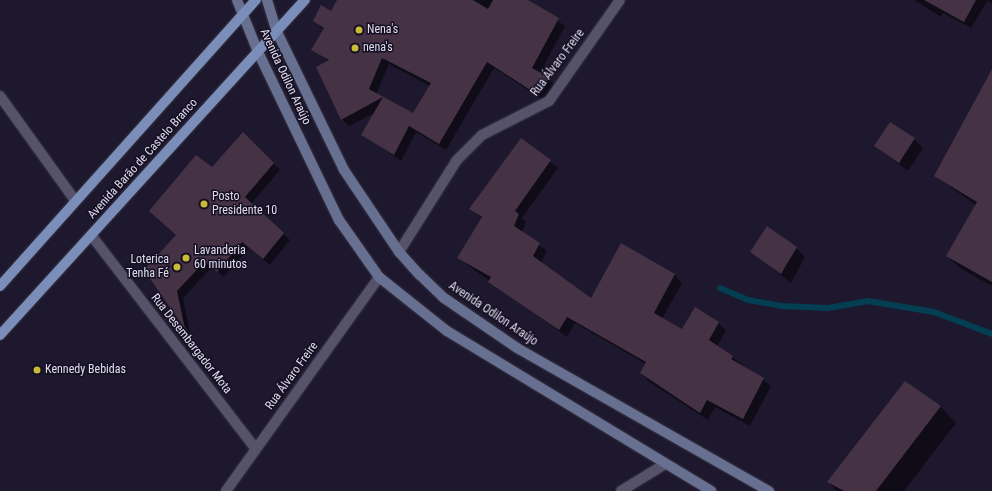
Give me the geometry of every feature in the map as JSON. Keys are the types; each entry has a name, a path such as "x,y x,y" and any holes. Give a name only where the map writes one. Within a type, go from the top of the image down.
{"main road":[{"name":"Avenida Odilon Araújo","path":"237,0 258,52 339,220 379,277 447,331 711,491"},
{"name":"Avenida Barão de Castelo Branco","path":"0,286 74,199 256,0"},
{"name":"Avenida Odilon Araújo","path":"267,0 277,32 344,170 399,252 444,298 517,348 769,491"},
{"name":"Avenida Barão de Castelo Branco","path":"0,335 305,0"}],"street":[{"name":"Rua Álvaro Freire","path":"399,252 458,160 482,135 549,101 620,0"},
{"path":"0,96 74,199"},
{"name":"Rua Desembargador Mota","path":"91,235 256,449"},
{"name":"Rua Álvaro Freire","path":"226,491 379,277"},
{"path":"621,491 665,464"}],"building":[{"path":"337,0 473,0 488,9 493,0 528,0 559,18 532,68 549,77 538,95 487,62 439,144 409,126 394,155 361,135 383,97 341,120 316,67 329,60 311,50 324,28 313,21 321,5 331,11","holes":["382,58 431,83 413,113 369,89"]},
{"path":"924,0 976,0 964,22"},
{"path":"992,69 992,282 946,256 977,202 934,176"},
{"path":"890,122 915,138 899,163 874,146"},
{"name":"Posto Presidente 10","path":"243,132 274,163 245,197 284,233 263,259 242,242 217,272 205,261 177,291 185,329 144,270 176,235 149,211 196,155 212,167"},
{"path":"521,138 551,160 515,211 519,214 514,226 540,243 533,256 591,298 621,243 675,274 654,313 682,329 695,307 719,322 709,340 733,356 731,359 764,378 743,419 707,400 700,413 640,373 646,362 567,317 559,330 488,282 491,277 457,258 482,217 469,209"},
{"path":"767,226 797,247 781,274 750,252"},
{"path":"905,381 941,406 876,491 844,491 827,482"}],"waterway":[{"path":"720,288 748,300 781,306 828,308 868,301 934,312 992,334"}],"place":[{"name":"Nena's","path":"359,30"},
{"name":"nena's","path":"355,48"},
{"name":"Posto Presidente 10","path":"204,204"},
{"name":"Lavanderia 60 minutos","path":"186,258"},
{"name":"Loterica Tenha Fé","path":"177,267"},
{"name":"Kennedy Bebidas","path":"37,370"}]}
